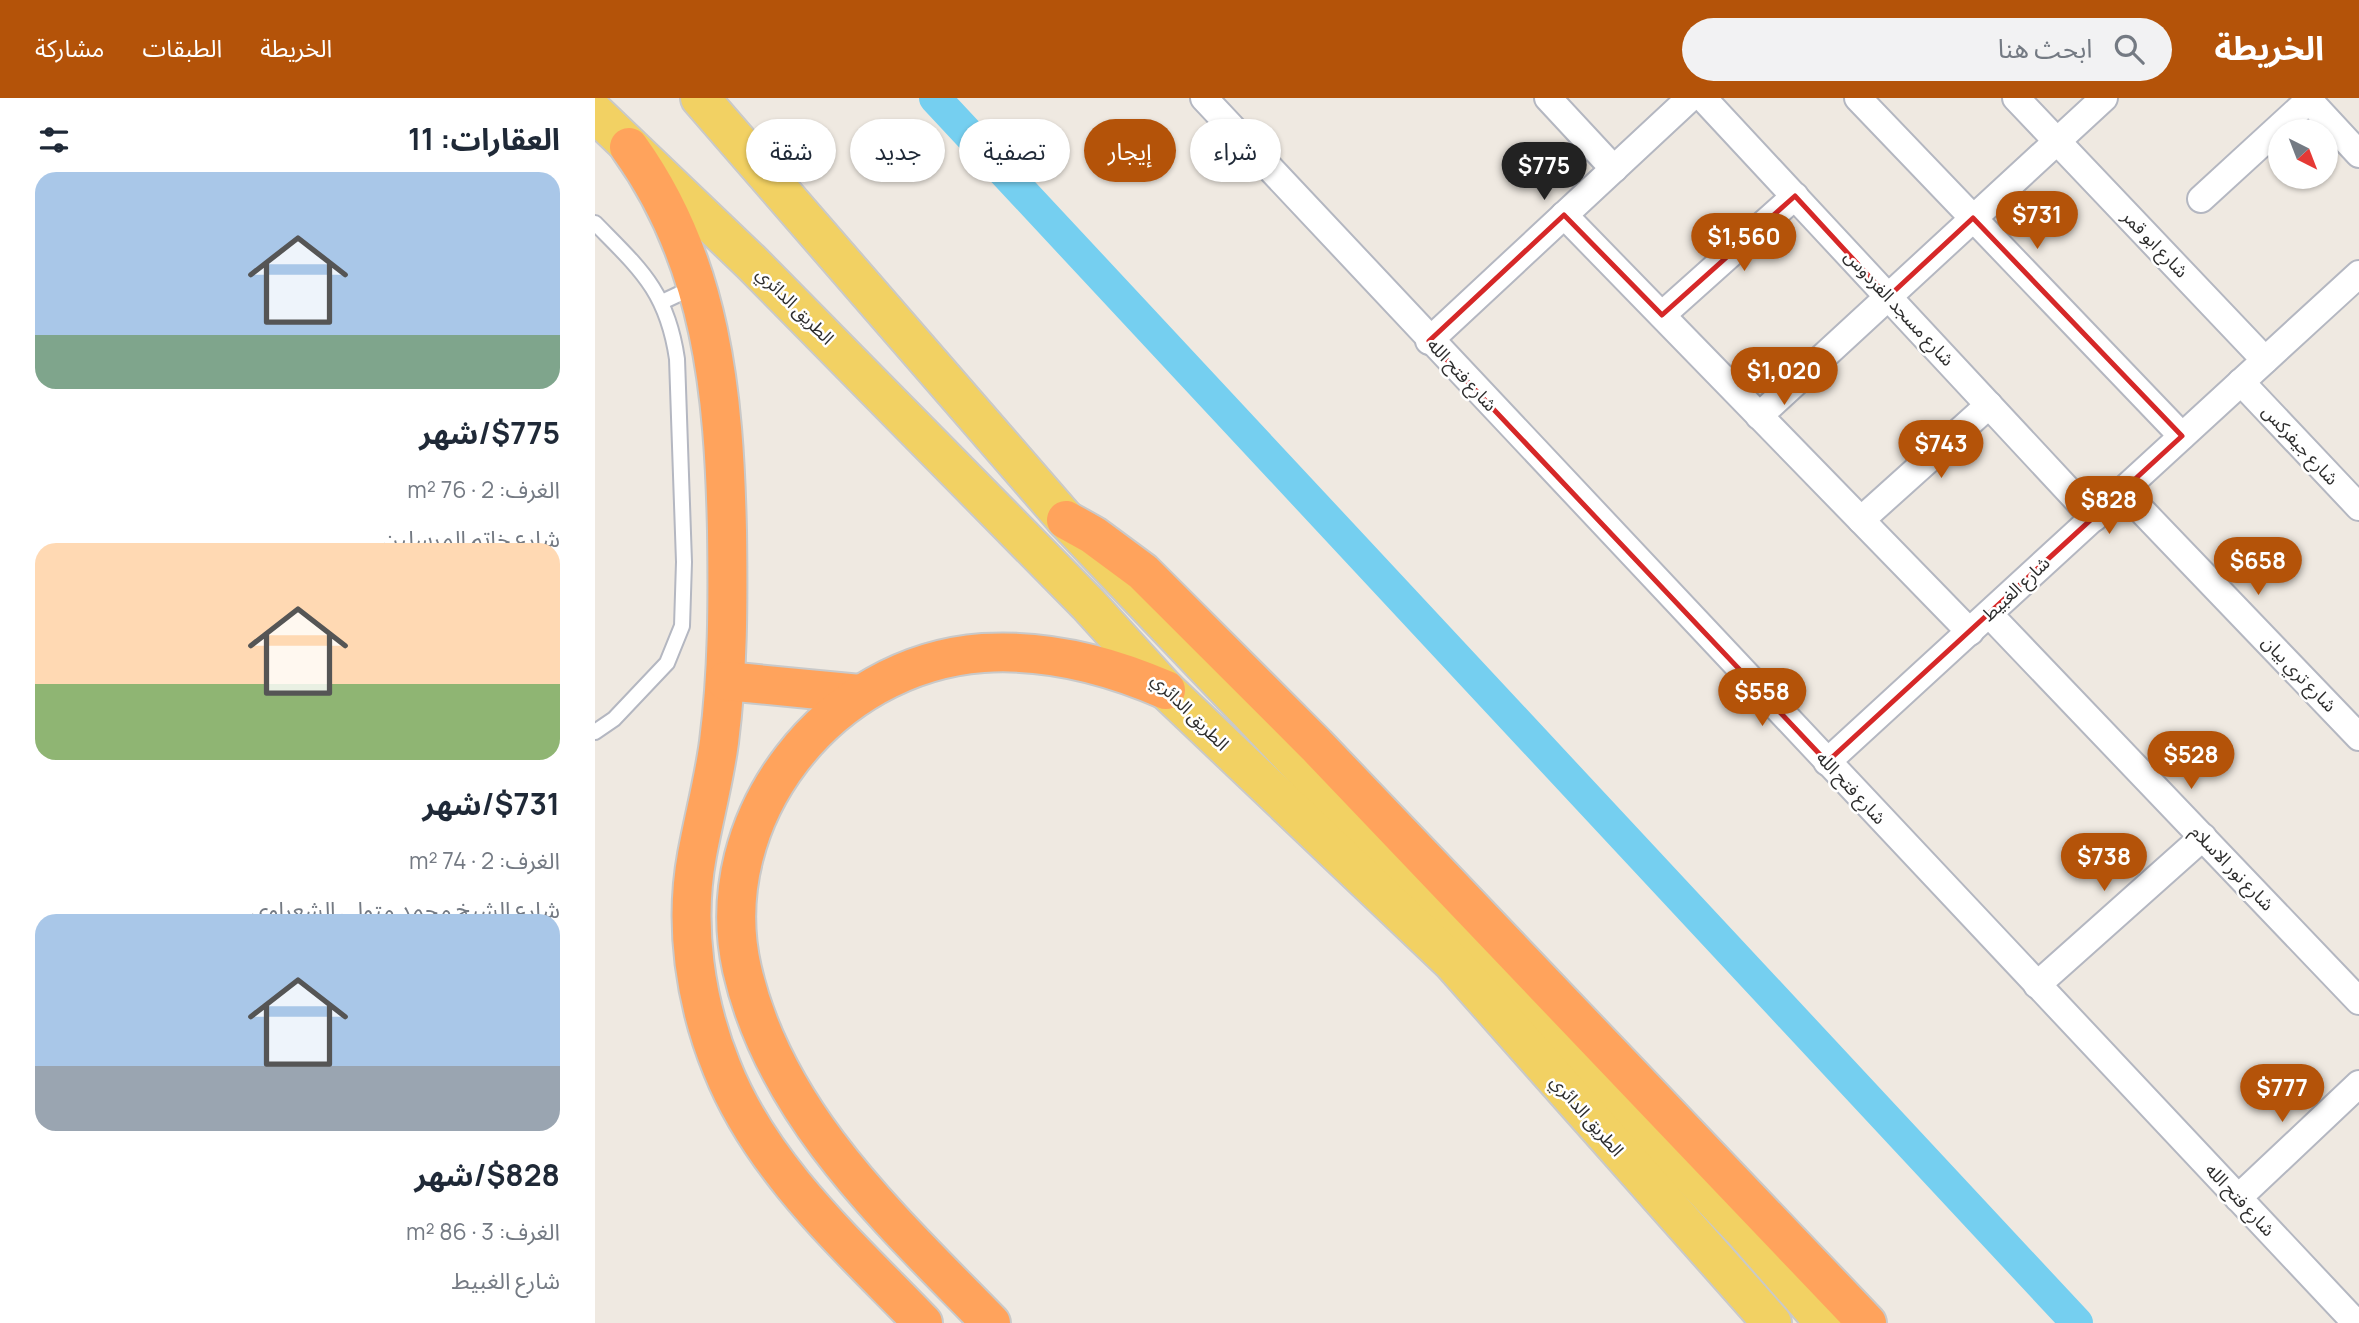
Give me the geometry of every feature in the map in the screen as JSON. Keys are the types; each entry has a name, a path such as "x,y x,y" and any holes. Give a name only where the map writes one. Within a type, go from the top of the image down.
{"highway":[{"path":"629,147 651,176 676,230 697,286 713,347 723,410 729,587 726,681 719,744 696,858 691,908 694,963 705,1017 722,1069 746,1118 777,1164 923,1323"},
{"path":"1066,520 1093,535 1143,572 1316,745 1867,1323"},
{"path":"991,1323 888,1216 810,1122 782,1073 758,1022 742,969 735,916 741,864 758,813 783,767 818,726 860,694 919,666 950,658 1014,653 1105,666 1166,690"},
{"path":"726,681 860,694"}],"main road":[{"name":"الطريق الدائري","path":"700,98 1066,520 1744,1231 1825,1323"},
{"name":"الطريق الدائري","path":"595,113 751,261 1088,604 1166,690 1452,962 1772,1323"}],"street":[{"name":"شارع فتح الله","path":"1204,98 1429,341 2355,1323"},
{"path":"1548,98 1614,169"},
{"path":"1429,341 1690,98"},
{"name":"شارع مسجد الفردوس","path":"1703,98 2094,518"},
{"path":"1858,98 2182,436"},
{"name":"شارع ابو قمر","path":"2016,98 2265,360"},
{"path":"1759,416 2104,98"},
{"path":"2201,199 2308,99 2359,154"},
{"path":"1662,315 1795,196"},
{"path":"1564,215 1970,632"},
{"name":"شارع الغبيط","path":"1827,762 2265,360 2356,283"},
{"name":"شارع جيفركس","path":"2241,382 2359,507"},
{"path":"1861,520 1989,405"},
{"name":"شارع تري بيان","path":"2123,491 2359,737"},
{"name":"شارع نور الاسلام","path":"1989,614 2359,1001"},
{"path":"2037,985 2203,837"},
{"path":"2238,1198 2359,1084"}],"lane":[{"path":"595,223 646,276 663,302 673,333 677,359 684,562 682,626 667,663 614,719 595,732"},
{"path":"663,302 697,286"}],"highlighted area":[{"path":"1795,196 1888,297 1973,218 2182,436 1827,762 1429,341 1564,215 1662,315"}],"waterway":[{"path":"935,98 2077,1323"}]}
